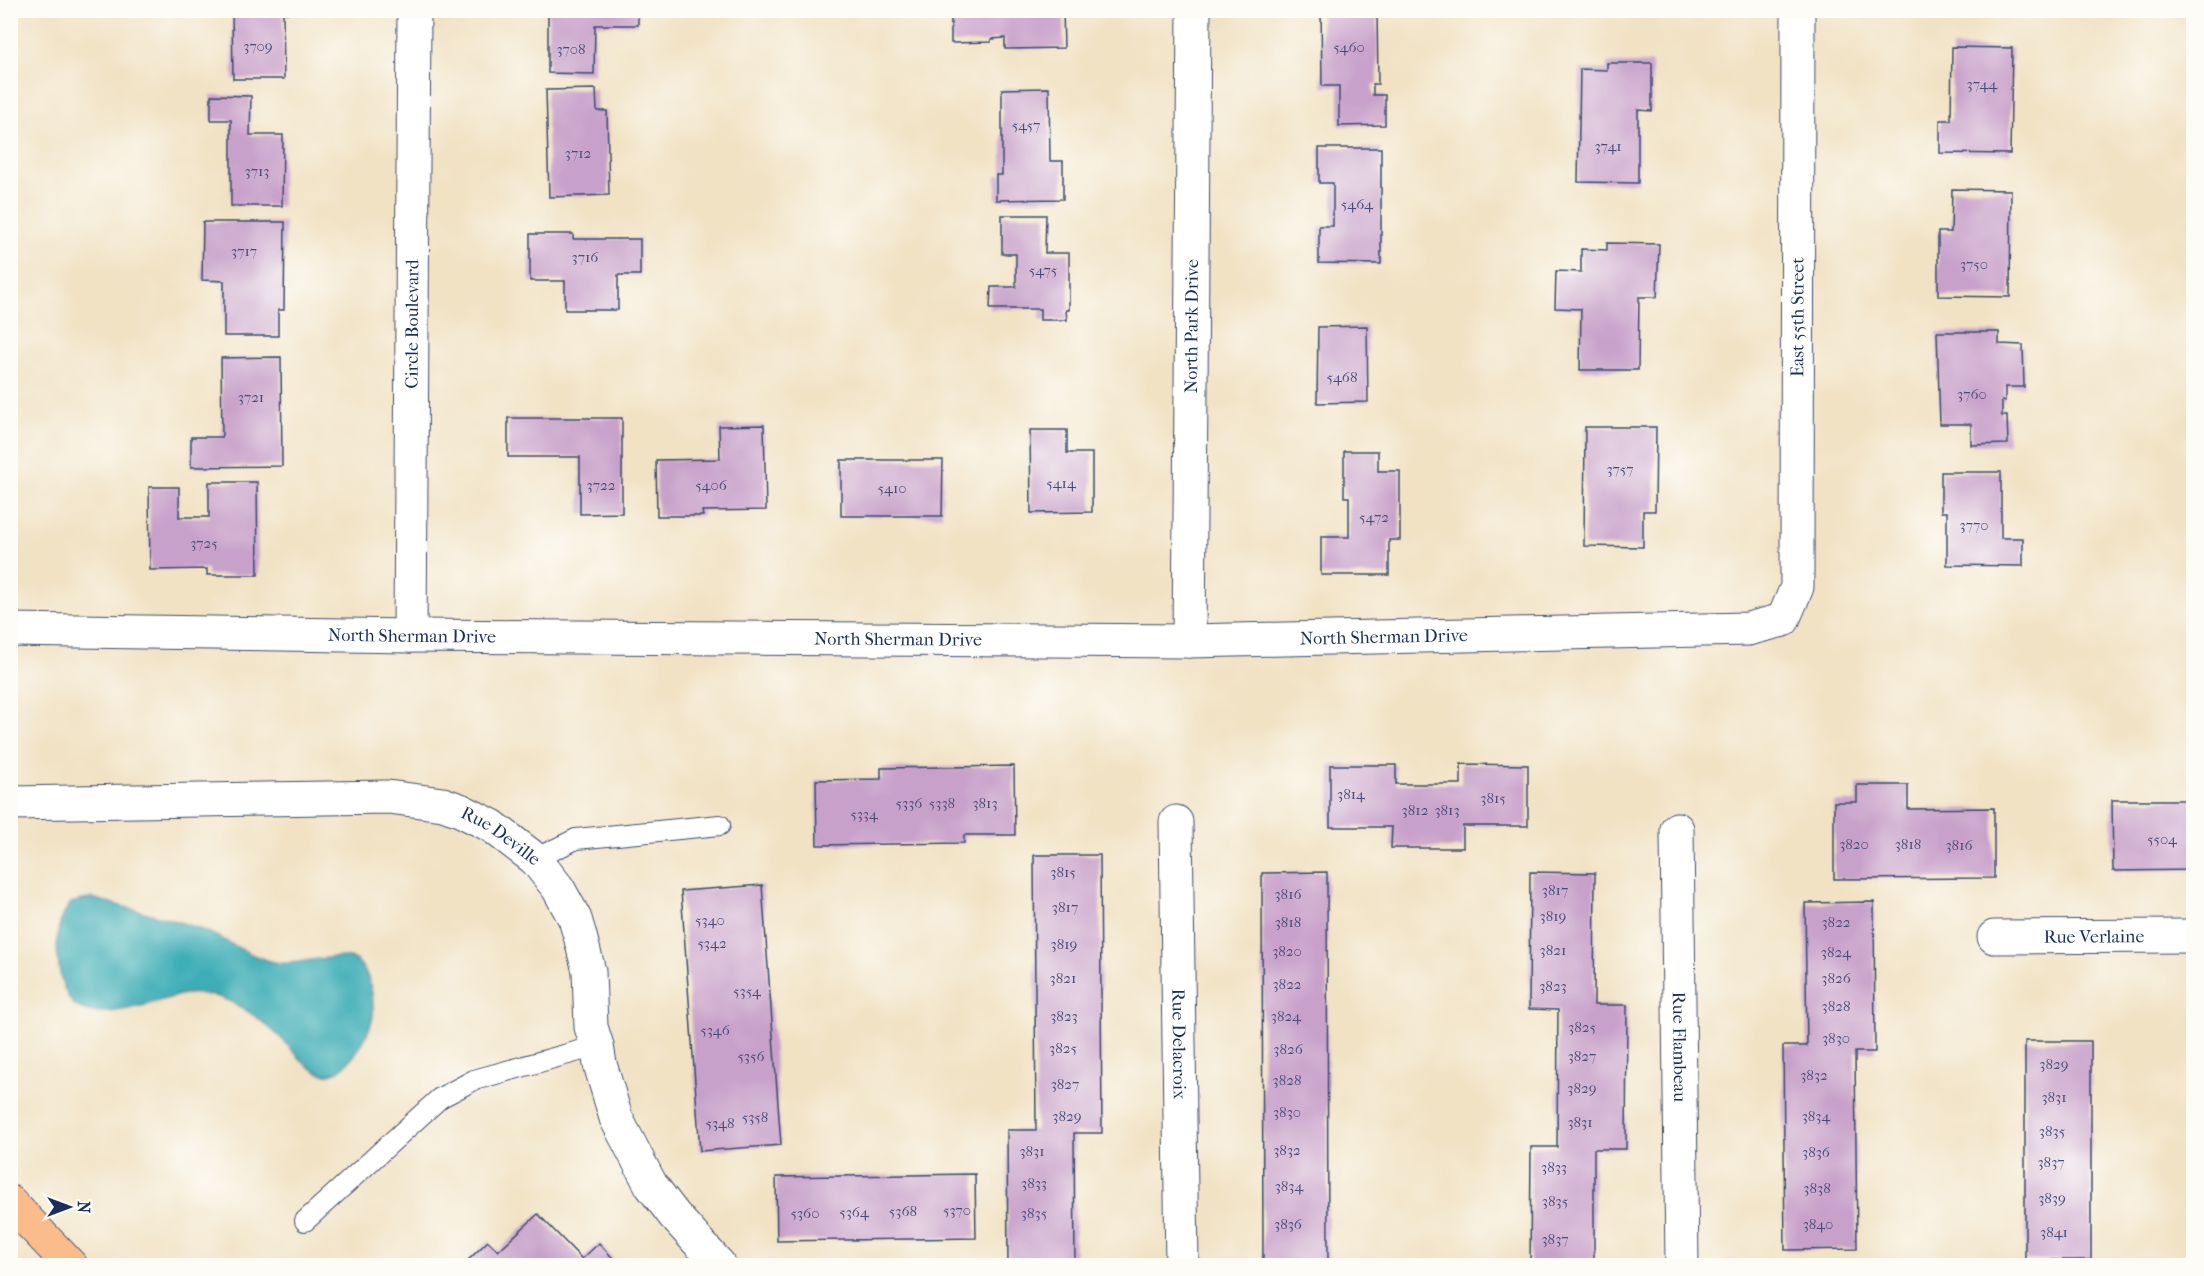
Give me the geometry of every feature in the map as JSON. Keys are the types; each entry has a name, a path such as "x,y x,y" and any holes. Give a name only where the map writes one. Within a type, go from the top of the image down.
{"main road":[{"path":"10,1202 71,1266"}],"street":[{"name":"Circle Boulevard","path":"410,636 414,10"},
{"name":"North Park Drive","path":"1189,641 1194,10"},
{"name":"East 55th Street","path":"1784,620 1797,587 1798,10"},
{"name":"North Sherman Drive","path":"10,630 410,636 1189,641 1748,629 1784,620"},
{"name":"Rue Deville","path":"10,803 405,798 443,804 475,817 506,836 535,859 558,888 575,919 589,971 591,1027 616,1118 651,1185 674,1215 720,1266"},
{"name":"Rue Delacroix","path":"1176,822 1182,1266"},
{"name":"Rue Flambeau","path":"1677,829 1682,1266"},
{"name":"Rue Verlaine","path":"1994,937 2193,936"}],"lane":[{"path":"535,859 576,839 720,825"},
{"path":"305,1221 440,1098 474,1080 597,1046"}],"water":[{"path":"92,898 191,926 271,961 289,963 333,957 352,959 359,963 366,974 373,1002 371,1023 362,1044 347,1064 329,1074 320,1073 310,1067 279,1036 253,1015 234,1003 215,996 184,994 142,1006 109,1012 94,1012 81,1008 71,1001 63,985 57,941 62,918 71,903"}],"building":[{"path":"232,10 288,10 288,13 283,13 284,79 233,79"},
{"path":"548,10 638,10 638,25 595,25 594,74 548,73"},
{"path":"951,10 1063,10 1064,48 1005,49 1005,38 991,39 991,42 951,43"},
{"path":"1321,10 1377,10 1378,84 1373,84 1373,95 1385,95 1385,125 1339,126 1339,86 1322,86"},
{"path":"1952,47 2012,48 2010,154 1940,153 1940,120 1951,120"},
{"path":"1607,63 1652,63 1652,111 1638,110 1638,183 1578,182 1580,69 1607,70"},
{"path":"1049,88 1050,161 1063,161 1063,199 996,200 996,175 1002,175 1002,89"},
{"path":"596,89 597,111 607,111 609,195 549,197 546,90"},
{"path":"211,95 251,96 250,135 283,135 282,206 231,206 231,120 211,120"},
{"path":"1319,148 1381,148 1381,264 1319,263 1319,226 1333,226 1333,183 1319,183"},
{"path":"1952,189 2011,190 2010,297 1938,296 1938,232 1951,232"},
{"path":"1002,215 1046,215 1045,253 1069,253 1067,320 1040,320 1040,309 990,309 991,287 1016,287 1016,254 1002,254"},
{"path":"203,222 285,222 284,310 278,310 278,336 224,336 224,281 202,280"},
{"path":"530,234 573,234 573,239 640,239 640,275 618,275 618,310 565,310 565,281 530,281"},
{"path":"1607,243 1659,244 1657,297 1639,297 1638,370 1580,370 1581,309 1555,308 1556,271 1581,272 1581,249 1607,250"},
{"path":"1367,326 1368,402 1317,403 1318,327"},
{"path":"1937,332 1999,332 1999,344 2023,345 2024,387 2005,387 2005,401 2002,401 2002,416 2007,416 2008,444 1971,445 1971,424 1940,424"},
{"path":"281,357 282,466 191,467 191,437 222,437 221,358"},
{"path":"508,418 622,418 622,513 580,514 580,457 508,457"},
{"path":"764,425 766,510 702,511 703,516 657,516 656,460 720,459 719,426"},
{"path":"1585,427 1656,427 1655,511 1643,511 1643,547 1584,546"},
{"path":"1030,430 1067,430 1067,453 1092,453 1092,512 1031,513"},
{"path":"1344,451 1378,451 1378,471 1400,471 1400,540 1389,540 1389,575 1321,575 1321,537 1349,537 1349,497 1344,497"},
{"path":"841,460 943,460 942,516 841,516"},
{"path":"1941,472 2001,472 2001,538 2023,538 2023,566 1947,565 1947,512 1941,512"},
{"path":"209,482 257,482 258,575 207,575 207,569 150,570 149,487 179,487 179,517 209,517"},
{"path":"1461,764 1528,765 1528,826 1463,826 1463,848 1391,848 1392,827 1330,827 1330,765 1396,765 1396,784 1461,784"},
{"path":"1014,766 1015,835 964,835 964,843 817,845 816,780 881,779 881,768"},
{"path":"1857,785 1908,785 1908,809 1994,808 1994,878 1834,879 1834,802 1857,802"},
{"path":"2112,800 2194,800 2194,870 2113,871"},
{"path":"1034,855 1100,855 1102,1133 1074,1133 1075,1265 1008,1266 1007,1130 1036,1130"},
{"path":"1327,872 1328,1266 1263,1266 1262,873"},
{"path":"1530,872 1595,873 1594,1005 1627,1005 1626,1149 1594,1149 1594,1266 1530,1266 1531,1147 1557,1147 1558,1010 1529,1009"},
{"path":"762,885 781,1145 700,1151 681,891"},
{"path":"1874,902 1875,1052 1855,1052 1857,1249 1785,1250 1783,1046 1807,1046 1805,903"},
{"path":"2025,1041 2091,1041 2091,1260 2025,1260"},
{"path":"975,1174 976,1238 777,1241 776,1177"},
{"path":"538,1214 582,1259 599,1243 620,1266 462,1266 488,1241 498,1251"}]}
